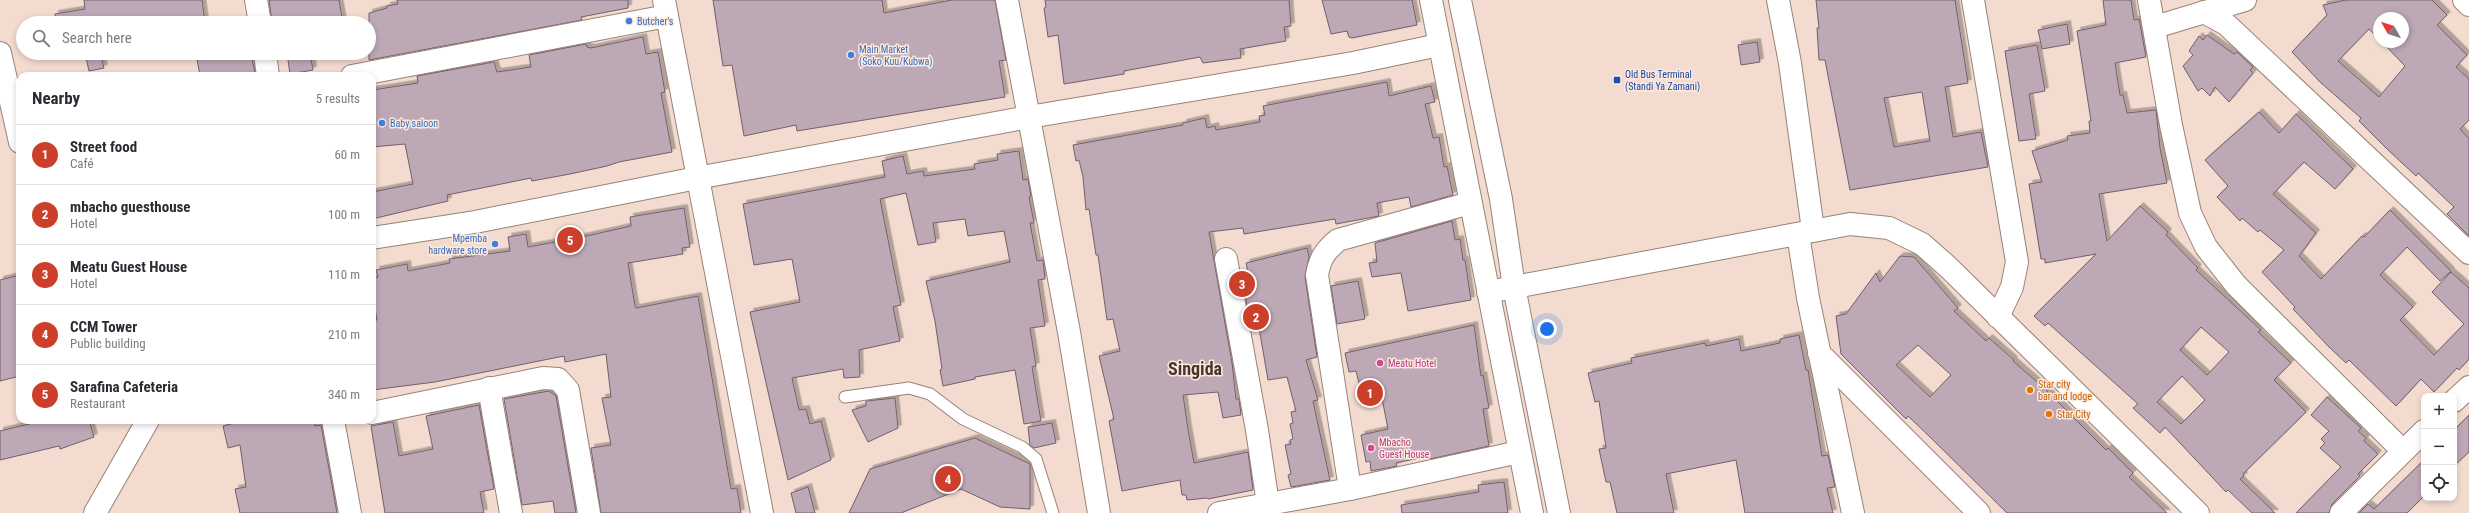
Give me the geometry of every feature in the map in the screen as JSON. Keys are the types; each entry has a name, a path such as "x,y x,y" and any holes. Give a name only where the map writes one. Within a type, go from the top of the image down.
{"street":[{"path":"256,0 259,16"},
{"path":"1007,0 1069,332 1099,513"},
{"path":"1432,0 1439,45 1532,513"},
{"path":"1460,0 1501,199 1514,287 1559,513"},
{"path":"1778,0 1790,63 1805,232 1819,352 1853,513"},
{"path":"1973,0 2017,262 2012,287 1998,317"},
{"path":"2150,0 2170,125 2190,213 2206,247 2236,285 2404,451"},
{"path":"2155,27 2244,0"},
{"path":"2464,0 2469,5"},
{"path":"370,72 666,8 697,178 762,513"},
{"path":"2204,12 2226,24 2469,253"},
{"path":"376,237 475,222 697,178 1029,117 1353,63 1439,45"},
{"path":"0,53 16,124"},
{"path":"266,60 267,72"},
{"path":"1350,490 1317,275 1323,252 1338,240 1470,203"},
{"path":"1488,292 1850,224 1889,228 1922,244 2198,513"},
{"path":"1226,259 1257,430 1268,504"},
{"path":"1819,352 1979,513"},
{"path":"376,412 543,378 558,380 568,390 589,513"},
{"path":"2457,398 2469,387"},
{"path":"490,388 511,513"},
{"path":"95,513 146,424"},
{"path":"336,424 350,513"},
{"path":"2342,513 2421,434"},
{"path":"1220,513 1350,490 1519,452"}],"lane":[{"path":"845,397 909,388 930,394 963,418 1022,447 1036,459 1053,513"}],"building":[{"path":"84,0 202,0 204,16 55,16 55,14 85,9"},
{"path":"269,0 339,0 342,16 271,16"},
{"path":"397,0 628,0 628,8 581,17 582,20 376,59 376,16 369,16 369,13 387,8 387,6 398,4"},
{"name":"Main Market (Soko Kuu/Kubwa)","path":"713,0 882,0 884,13 952,0 995,0 1006,60 999,61 1005,97 797,131 796,125 744,136 732,65 723,66"},
{"path":"1045,0 1289,0 1291,26 1284,27 1286,41 1240,49 1241,58 1203,63 1200,57 1124,71 1124,74 1064,84 1058,35 1048,37 1044,8 1046,7"},
{"path":"1322,0 1412,0 1417,25 1352,38 1349,37 1347,31 1331,34"},
{"path":"1816,0 1955,0 1968,83 1945,87 1953,137 1981,132 1988,167 1850,190 1825,60 1819,60 1817,28 1819,28","holes":["1922,92 1930,141 1894,147 1884,98"]},
{"path":"2103,0 2131,0 2134,20 2139,19 2146,57 2115,63 2120,95 2123,95 2127,113 2156,110 2160,148 2167,183 2099,194 2107,241 2140,206 2168,232 2166,235 2198,268 2196,270 2261,330 2258,332 2291,363 2274,380 2306,412 2243,474 2244,476 2240,479 2275,513 2252,513 2228,490 2226,492 2165,427 2160,433 2133,408 2138,404 2048,323 2045,326 2034,316 2096,254 2045,263 2045,259 2041,259 2029,184 2042,182 2032,151 2068,140 2067,136 2090,133 2089,121 2091,121 2077,31 2106,25","holes":["2201,327 2229,352 2207,375 2180,350","2182,376 2205,400 2181,424 2157,402"]},
{"path":"2346,0 2432,0 2447,15 2437,25 2467,55 2456,67 2469,79 2469,120 2460,129 2469,139 2469,236 2447,214 2454,207 2418,173 2416,176 2386,148 2359,121 2361,118 2320,82 2292,52 2327,15 2323,5","holes":["2373,12 2409,12 2409,48 2388,48 2405,66 2379,97 2338,61 2369,29 2373,33"]},
{"path":"2067,24 2070,44 2042,49 2038,30"},
{"path":"2207,35 2234,54 2237,52 2253,67 2250,70 2253,73 2229,102 2215,87 2210,96 2202,88 2198,91 2183,66 2193,55 2189,51 2199,36 2203,40"},
{"path":"643,37 646,54 658,52 665,92 661,93 672,152 619,162 570,174 532,181 531,178 447,195 448,201 376,218 376,191 413,184 405,144 376,147 376,89 418,83 417,76 494,62 497,72 531,67 529,55 586,44 587,47 591,48"},
{"path":"1757,42 1760,62 1741,65 1738,45"},
{"path":"2037,45 2045,91 2029,94 2036,139 2019,141 2005,51"},
{"path":"87,60 102,60 104,68 89,71"},
{"path":"197,60 252,60 255,72 199,72"},
{"path":"288,60 311,60 313,70 290,72"},
{"path":"1387,82 1389,96 1431,86 1435,102 1425,104 1433,138 1439,137 1444,167 1447,166 1453,195 1411,207 1409,197 1377,203 1379,216 1336,224 1335,219 1244,234 1243,228 1209,232 1232,363 1236,399 1239,399 1241,415 1223,418 1218,392 1183,395 1188,429 1194,463 1248,452 1253,490 1208,499 1187,500 1186,495 1182,495 1180,480 1122,491 1109,421 1114,419 1099,356 1120,351 1113,319 1107,320 1098,255 1096,255 1089,209 1086,210 1083,177 1079,160 1076,161 1073,145 1183,125 1183,123 1205,118 1207,128 1215,126 1216,130 1260,122 1259,116 1265,115 1263,106"},
{"path":"2259,112 2279,133 2296,114 2353,169 2335,189 2304,162 2273,194 2316,233 2299,256 2321,279 2362,236 2364,237 2390,210 2451,271 2440,281 2407,247 2380,275 2413,307 2400,320 2434,355 2464,324 2432,292 2451,272 2469,288 2469,359 2459,370 2457,368 2434,392 2421,379 2396,406 2349,360 2346,363 2329,347 2293,309 2295,307 2262,272 2284,250 2260,230 2258,232 2242,218 2240,221 2217,197 2228,186 2205,160"},
{"path":"1019,151 1023,180 1028,179 1031,196 1029,197 1034,223 1030,223 1037,261 1043,260 1045,279 1038,280 1045,326 1030,328 1036,366 1032,367 1041,421 1024,424 1015,370 975,377 975,379 943,386 935,321 926,281 1010,262 1004,231 968,236 965,219 933,223 936,242 918,245 906,193 880,199 901,305 893,307 900,341 859,350 860,377 844,378 843,369 792,378 799,410 806,409 810,424 821,421 831,460 788,480 750,312 800,302 792,259 754,265 743,204 885,177 882,161 903,156 907,174 923,171 924,176 975,169 974,164 998,160 997,154"},
{"path":"684,208 690,247 682,248 683,254 628,263 635,306 636,308 698,296 731,489 737,488 741,513 601,513 591,448 611,445 602,398 611,397 606,354 565,362 564,356 435,382 376,389 376,278 378,277 376,270 407,264 408,271 450,263 449,259 510,251 508,237 526,234 528,247 582,237 631,226 630,217"},
{"path":"1452,221 1455,240 1460,239 1471,300 1408,311 1401,273 1372,277 1369,263 1377,262 1375,243"},
{"path":"1307,248 1309,257 1305,277 1317,357 1306,360 1318,400 1313,401 1330,480 1291,487 1288,475 1291,474 1285,445 1291,444 1290,440 1293,439 1290,424 1293,423 1291,412 1296,411 1287,377 1268,380 1257,316 1249,317 1243,283 1250,281 1246,263"},
{"path":"1900,256 1914,257 1958,308 1954,311 1986,341 1989,338 2014,360 2013,361 2045,389 2106,450 2108,448 2133,473 2129,477 2167,513 2007,513 1908,416 1906,419 1841,354 1836,316 1846,314 1876,273 1880,282","holes":["1918,345 1951,375 1930,397 1896,365"]},
{"path":"16,276 16,377 0,381 0,280"},
{"path":"1358,281 1365,319 1337,324 1331,286"},
{"path":"1474,325 1481,376 1483,375 1489,408 1483,409 1489,446 1430,459 1429,456 1396,463 1397,466 1371,471 1370,461 1366,462 1361,435 1388,429 1379,383 1360,387 1356,371 1349,372 1345,353"},
{"path":"1799,335 1806,370 1808,370 1822,456 1828,455 1835,487 1827,488 1833,513 1745,513 1736,460 1666,474 1674,513 1617,513 1610,482 1606,482 1599,449 1606,448 1599,401 1595,402 1588,373 1632,363 1631,358 1705,343 1706,346 1739,339 1741,351 1780,343 1780,339"},
{"path":"549,391 556,396 576,513 555,513 553,501 522,505 504,399"},
{"path":"2327,397 2361,428 2358,431 2366,438 2364,441 2378,454 2358,474 2360,476 2332,504 2329,513 2296,513 2341,467 2320,448 2325,443 2321,439 2329,431 2311,415"},
{"path":"895,398 898,428 868,442 852,410 866,406 866,401"},
{"path":"479,405 494,489 480,492 484,513 385,513 371,426 393,422 399,456 433,449 426,416"},
{"path":"2469,415 2469,452 2457,463 2457,429 2457,427"},
{"path":"1052,423 1056,443 1034,448 1030,445 1028,427"},
{"path":"29,424 90,424 94,437 60,449 59,446 0,460 0,431"},
{"path":"231,424 321,425 337,513 240,513 235,489 246,487 240,445 228,448 223,426"},
{"path":"975,438 1030,464 1030,509 1000,507 961,489 901,513 849,513 870,469"},
{"path":"2421,463 2421,499 2407,513 2359,513 2368,504 2374,509"},
{"path":"1504,482 1508,513 1402,513 1401,505 1479,492 1478,485"},
{"path":"808,487 815,513 796,513 791,493"}],"place":[{"name":"Butcher's","path":"629,21"},
{"name":"Main Market (Soko Kuu/Kubwa)","path":"851,55"},
{"name":"Old Bus Terminal (Standi Ya Zamani)","path":"1617,80"},
{"name":"Baby saloon","path":"382,123"},
{"name":"Sarafina Cafeteria","path":"570,240"},
{"name":"Mpemba hardware store","path":"495,244"},
{"name":"Meatu Guest House","path":"1242,284"},
{"name":"mbacho guesthouse","path":"1256,317"},
{"name":"Meatu Hotel","path":"1380,363"},
{"name":"Star city bar and lodge","path":"2030,390"},
{"name":"Street food","path":"1370,393"},
{"name":"Star City","path":"2049,414"},
{"name":"Mbacho Guest House","path":"1371,448"},
{"name":"CCM Tower","path":"948,479"}],"district":[{"name":"Singida","path":"1195,368"}]}
